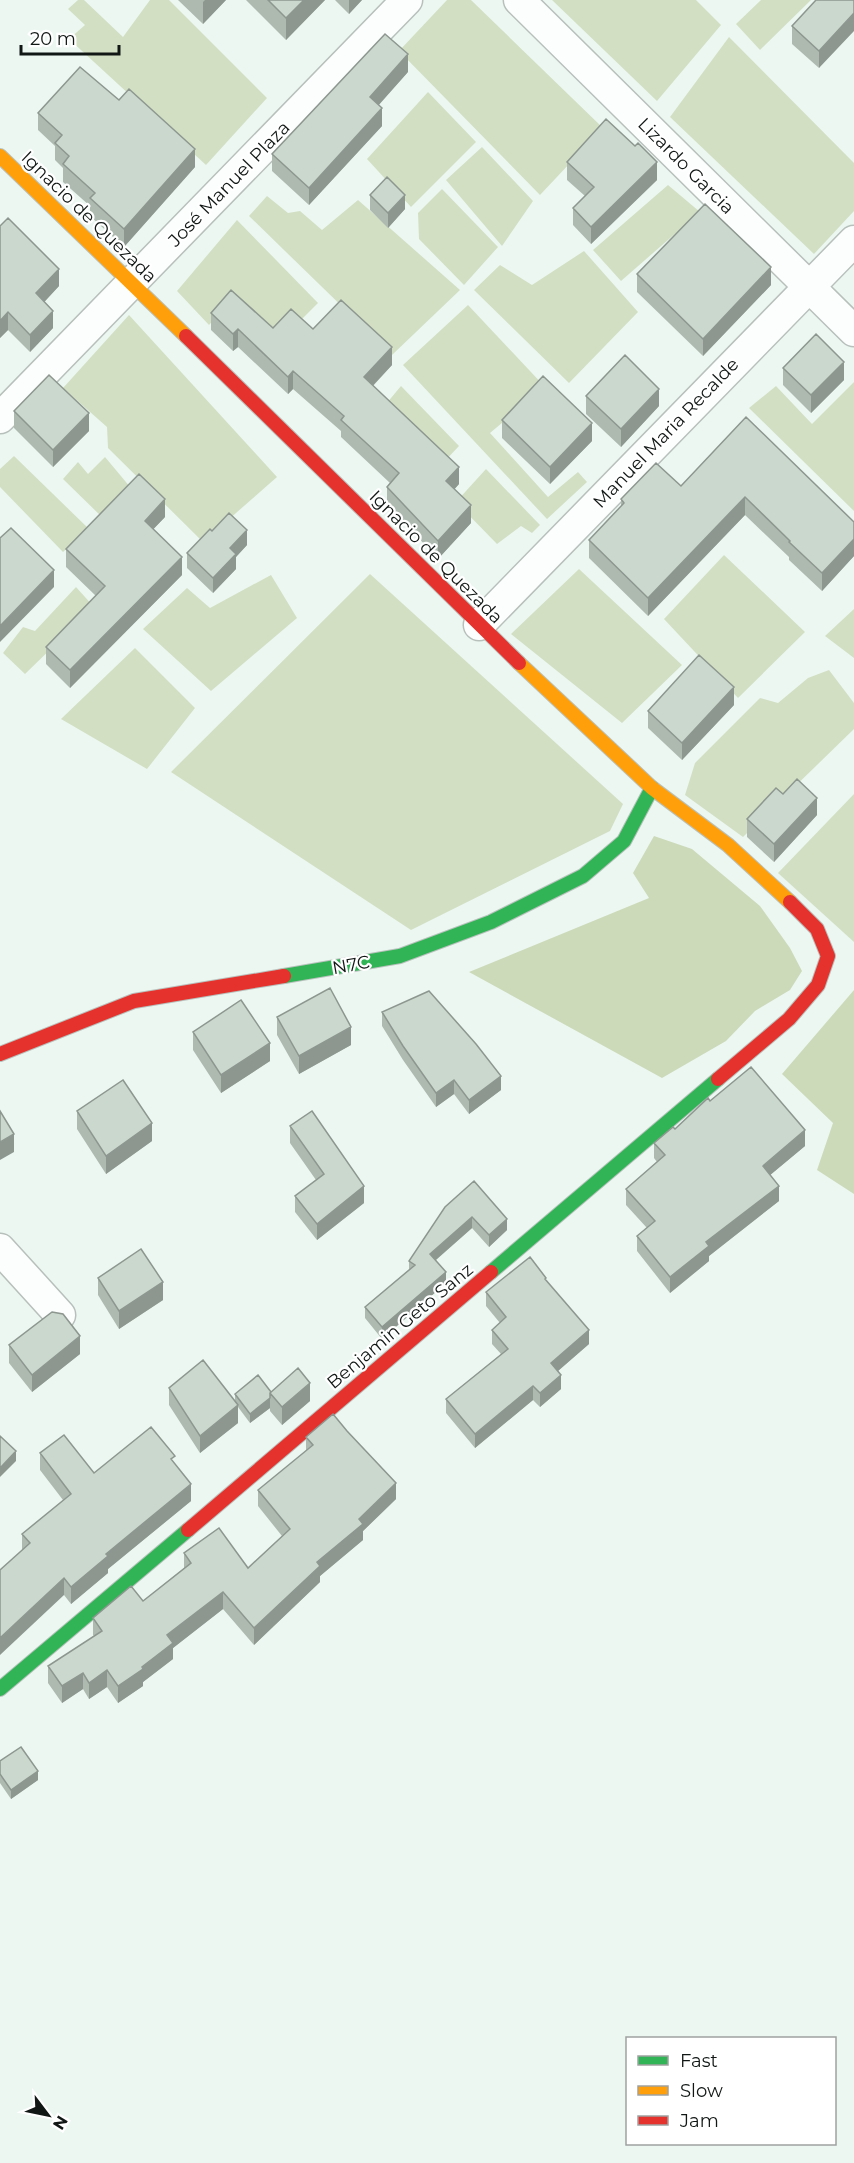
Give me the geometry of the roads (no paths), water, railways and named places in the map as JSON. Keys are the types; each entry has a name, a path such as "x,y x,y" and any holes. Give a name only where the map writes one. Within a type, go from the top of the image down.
{"street":[{"name":"José Manuel Plaza","path":"0,418 407,0"},
{"name":"Lizardo Garcia","path":"519,0 854,331"},
{"name":"Ignacio de Quezada","path":"0,156 133,283 479,625 652,788 728,845 818,929 828,956 818,985"},
{"name":"Manuel Maria Recalde","path":"479,625 854,241"},
{"name":"N7C","path":"0,1054 134,1001 400,956 491,922 583,876 624,841 652,788"},
{"name":"Benjamin Geto Sanz","path":"0,1689 789,1019 818,985"},
{"path":"0,1249 60,1315"}]}
